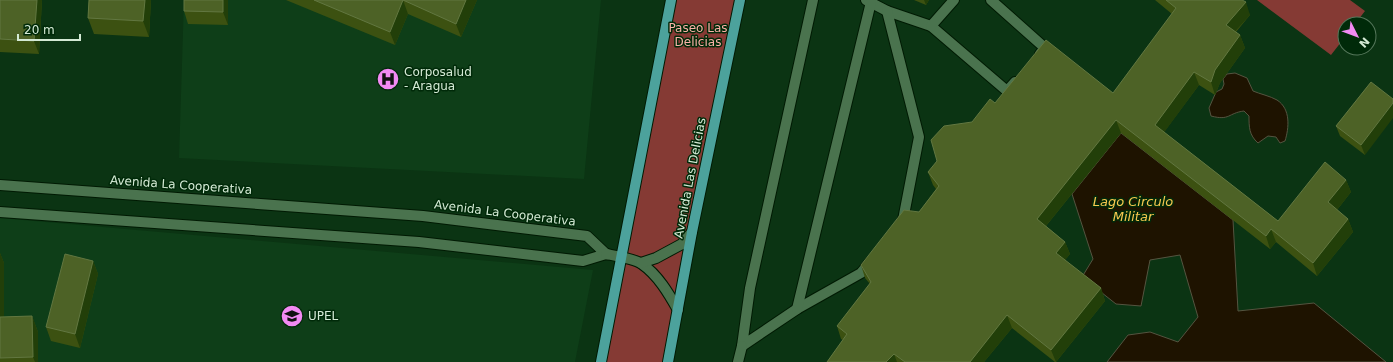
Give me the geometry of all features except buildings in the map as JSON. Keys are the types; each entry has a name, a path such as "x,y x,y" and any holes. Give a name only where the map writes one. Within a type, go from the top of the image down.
{"main road":[{"path":"601,362 671,0"},
{"name":"Avenida Las Delicias","path":"668,362 692,232 740,0"}],"street":[{"path":"738,362 742,346 750,288 813,0"},
{"path":"931,26 954,0"},
{"path":"991,0 1046,48 1031,64"},
{"path":"798,309 868,1 887,11 931,26 1007,91 1022,75"},
{"path":"887,11 919,137 903,220 893,232"},
{"name":"Avenida La Cooperativa","path":"0,185 423,216 587,236 606,254"},
{"path":"0,212 419,242 583,261 606,254 641,263 653,274 669,294 678,310"},
{"path":"641,263 656,258 682,244 692,232"},
{"path":"742,346 798,309 861,273 875,255"}],"shaded area":[{"name":"Corposalud - Aragua","path":"184,0 601,0 584,179 179,158"},
{"name":"UPEL","path":"0,218 593,270 575,362 0,362"}],"green space":[{"name":"Paseo Las Delicias","path":"671,0 740,0 668,362 601,362"},
{"path":"1257,0 1350,0 1365,11 1361,16 1337,16 1337,47 1331,55"}],"water":[{"path":"1235,73 1247,78 1253,91 1277,100 1285,108 1288,125 1285,141 1280,143 1276,137 1268,136 1258,143 1250,131 1249,116 1244,111 1222,118 1211,116 1209,108 1216,92 1222,89 1224,84 1223,79 1227,74"},
{"name":"Lago Circulo Militar","path":"1121,133 1233,220 1238,311 1314,303 1386,362 1107,362 1128,335 1150,332 1178,342 1198,317 1180,255 1150,260 1141,306 1116,304 1082,277 1093,259 1072,194"}],"place":[{"name":"Corposalud - Aragua","path":"388,79"},
{"name":"UPEL","path":"292,316"}]}
